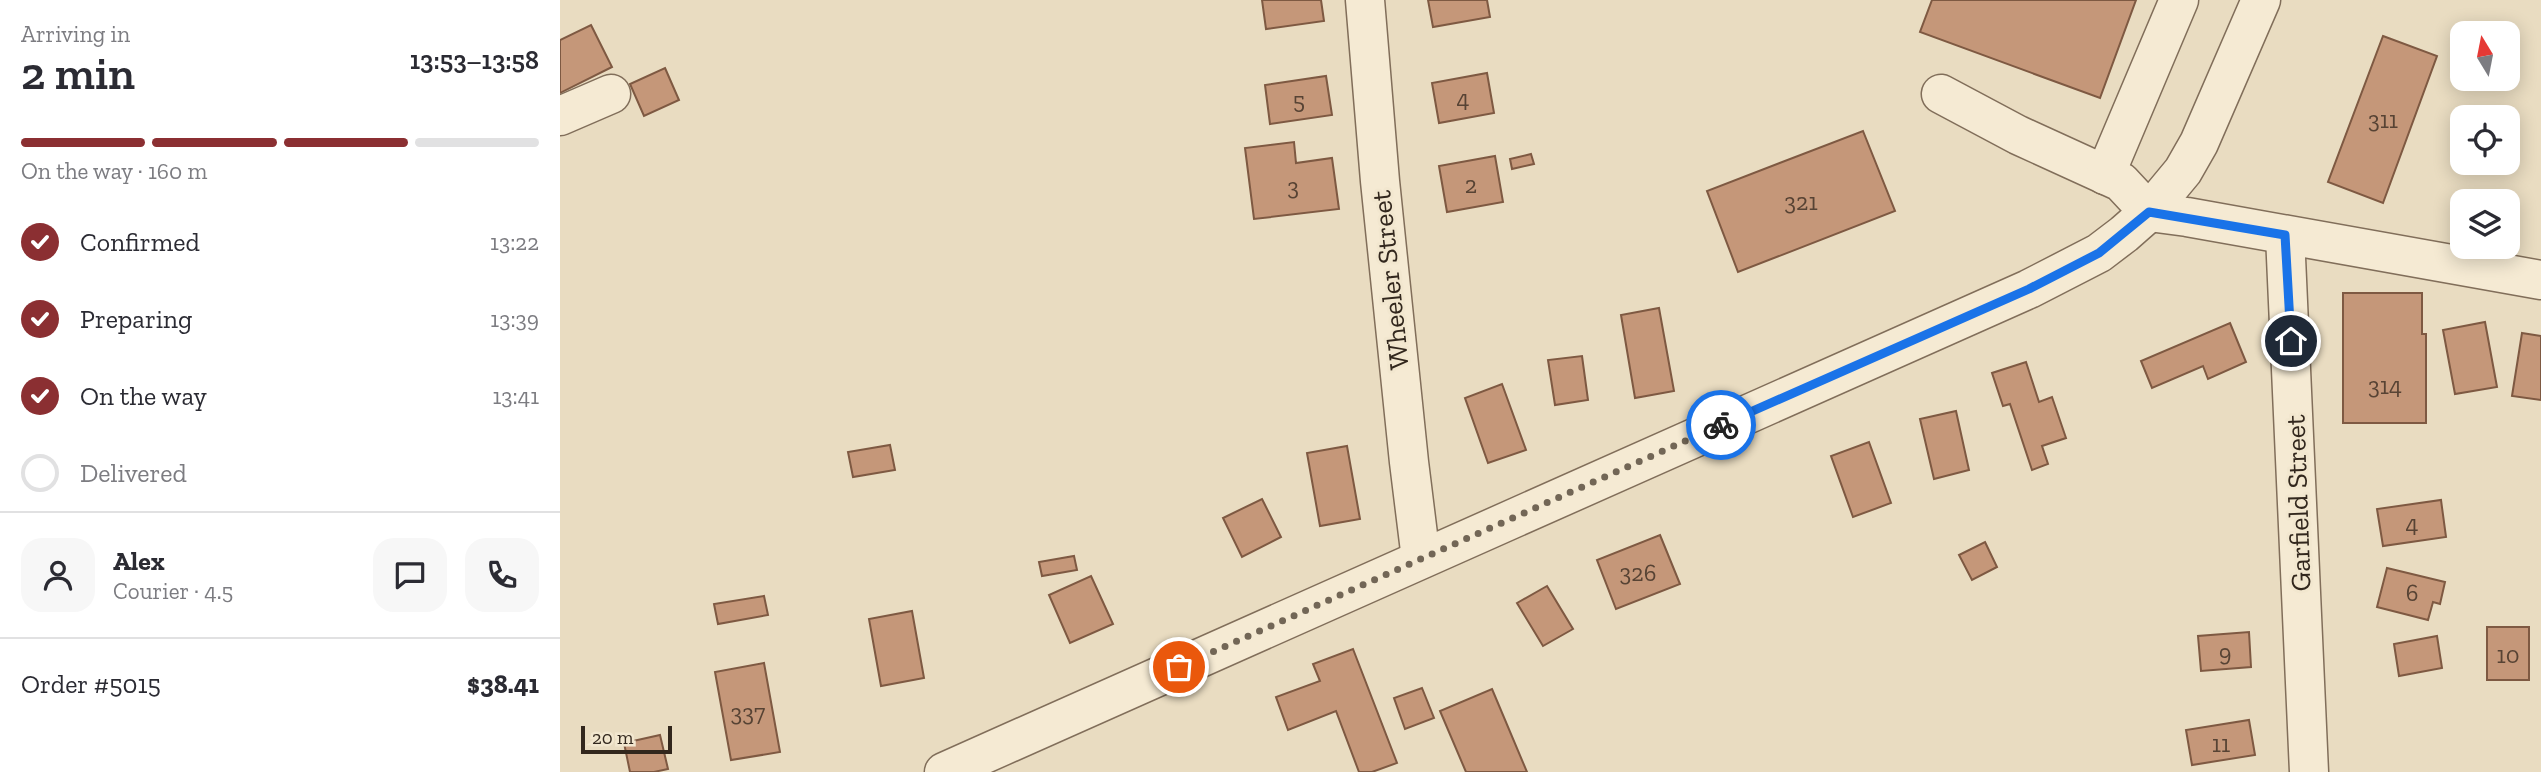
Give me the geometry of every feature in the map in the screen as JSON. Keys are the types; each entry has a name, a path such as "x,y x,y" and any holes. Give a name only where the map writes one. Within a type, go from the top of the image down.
{"street":[{"name":"Wheeler Street","path":"1365,0 1380,181 1421,559"},
{"path":"2105,175 2179,0"},
{"path":"944,772 2029,289 2099,253 2149,212 2183,171 2199,143 2250,4"},
{"path":"560,116 611,94"},
{"path":"1941,94 2018,135 2121,182 2149,212 2541,280"},
{"name":"Garfield Street","path":"2285,235 2309,772"}],"building":[{"path":"1262,0 1321,0 1324,21 1266,29"},
{"path":"1428,0 1487,0 1490,17 1433,27"},
{"path":"1932,0 2136,0 2100,98 1920,32"},
{"path":"591,25 612,67 560,93 560,40"},
{"path":"2383,36 2437,56 2383,203 2328,182"},
{"path":"665,68 679,100 644,116 630,84"},
{"path":"1487,73 1494,113 1439,123 1432,83"},
{"path":"1326,76 1332,115 1270,124 1265,85"},
{"path":"1863,131 1895,211 1738,272 1707,191"},
{"path":"1294,142 1296,163 1332,158 1339,209 1254,219 1245,148"},
{"path":"1531,154 1534,164 1512,169 1510,159"},
{"path":"1495,156 1503,202 1447,212 1439,166"},
{"path":"2343,293 2422,293 2422,334 2426,334 2426,423 2343,423"},
{"path":"1659,308 1674,391 1635,398 1621,315"},
{"path":"2485,322 2497,387 2455,394 2443,330"},
{"path":"2230,323 2246,362 2208,379 2203,366 2152,388 2141,361"},
{"path":"2522,333 2541,336 2541,400 2512,396"},
{"path":"1582,356 1588,400 1555,405 1548,360"},
{"path":"2026,362 2039,402 2052,397 2066,438 2042,446 2048,464 2032,470 2010,404 2003,406 1992,373"},
{"path":"1502,384 1526,450 1488,463 1465,398"},
{"path":"1956,411 1969,470 1934,479 1920,419"},
{"path":"1869,442 1891,503 1853,517 1831,456"},
{"path":"890,445 895,470 853,477 848,452"},
{"path":"1347,446 1360,519 1320,526 1307,453"},
{"path":"1262,499 1281,537 1242,557 1223,518"},
{"path":"2441,500 2446,537 2383,546 2377,509"},
{"path":"1660,535 1680,584 1616,609 1597,560"},
{"path":"1985,542 1997,567 1972,580 1959,555"},
{"path":"1074,556 1077,570 1042,576 1039,562"},
{"path":"2387,568 2445,582 2440,604 2433,602 2428,620 2377,607"},
{"path":"1091,576 1113,624 1070,643 1049,595"},
{"path":"1547,586 1573,629 1543,646 1517,603"},
{"path":"764,596 768,615 718,624 714,604"},
{"path":"912,611 924,678 881,686 869,619"},
{"path":"2487,627 2529,627 2529,680 2487,680"},
{"path":"2249,632 2251,667 2201,671 2198,636"},
{"path":"2437,636 2442,668 2399,676 2394,644"},
{"path":"1353,649 1397,763 1372,772 1359,772 1336,711 1288,730 1276,697 1320,681 1313,664"},
{"path":"764,663 780,752 731,760 715,672"},
{"path":"1422,688 1434,718 1405,729 1394,698"},
{"path":"1492,689 1527,772 1466,772 1440,711"},
{"path":"2249,720 2255,755 2192,765 2186,730"},
{"path":"660,735 668,769 630,772 624,743"}],"way so far":[{"path":"1179,667 1721,425"}],"route":[{"path":"1721,425 2029,289 2099,253 2149,212 2285,235 2291,341"}]}
